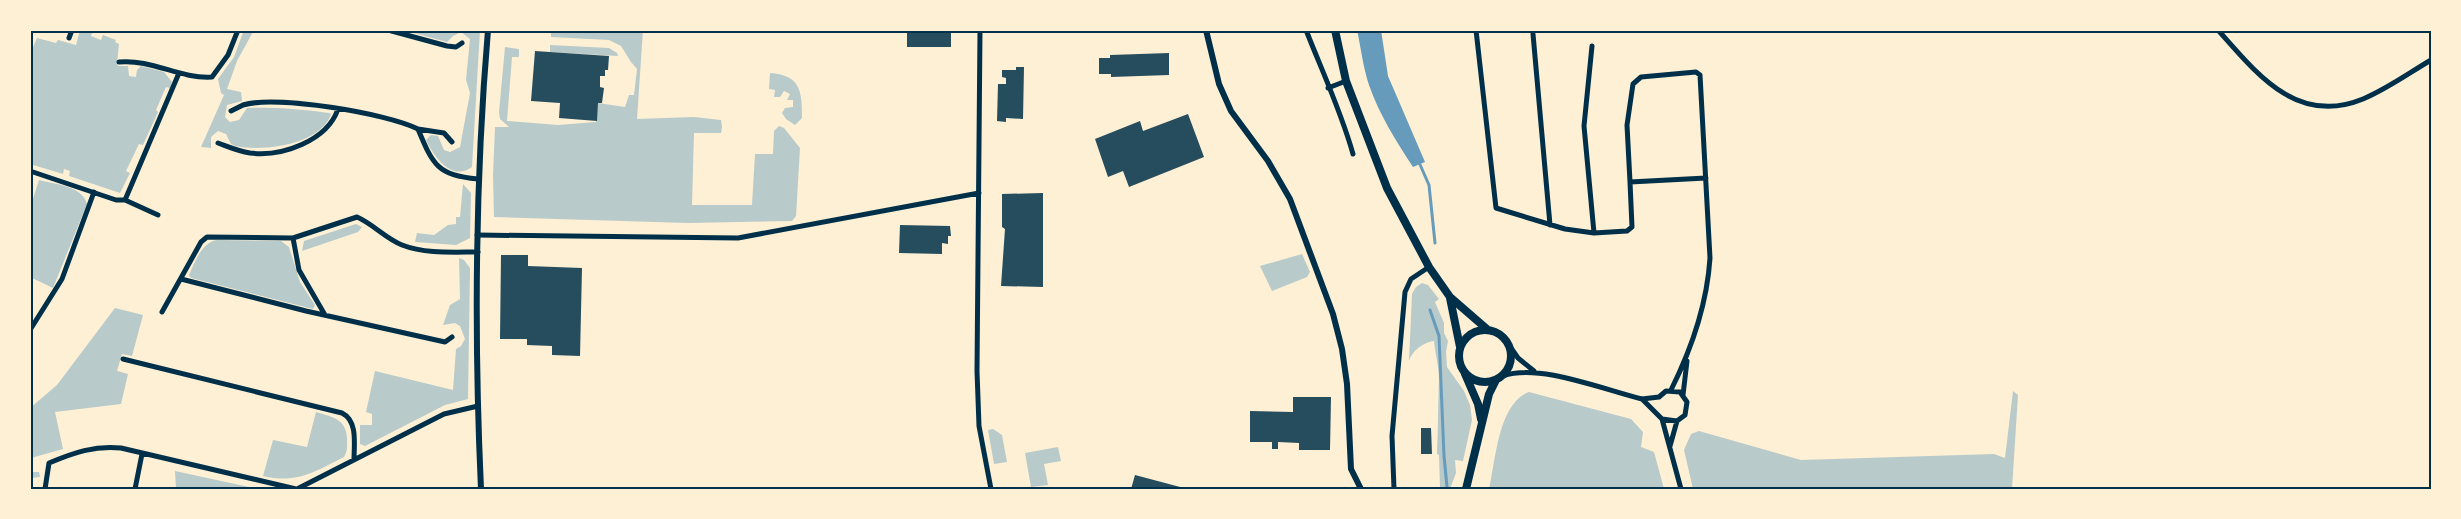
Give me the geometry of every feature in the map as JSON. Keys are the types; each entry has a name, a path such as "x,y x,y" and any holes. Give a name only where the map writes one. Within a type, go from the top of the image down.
{"main road":[{"path":"1335,30 1346,81 1387,188 1429,267 1450,297 1509,345 1510,362 1489,394 1465,487"},
{"path":"1450,297 1460,347 1460,365 1478,404 1482,420"},
{"path":"1460,347 1472,334 1488,330"},
{"path":"1465,373 1480,382 1499,378"}],"street":[{"path":"69,38 72,30"},
{"path":"119,62 136,61 199,78 212,77 228,55 238,30"},
{"path":"388,30 447,46 456,47 462,43"},
{"path":"481,489 477,235 478,179 488,30"},
{"path":"980,30 977,371 979,426 991,489"},
{"path":"1206,30 1219,84 1231,111 1268,161 1290,199 1333,314 1347,384 1351,469 1361,489"},
{"path":"1306,30 1344,123 1353,154"},
{"path":"1476,30 1496,208 1550,225 1594,233 1631,229 1627,125 1633,84 1641,77 1696,72 1700,75 1710,272 1704,304 1688,356 1671,390 1659,397 1642,399 1534,371 1513,372 1499,378"},
{"path":"2220,30 2264,80 2282,93 2310,105 2343,105 2363,99 2431,60"},
{"path":"1533,34 1550,225"},
{"path":"1592,46 1584,126 1594,233"},
{"path":"125,200 179,73"},
{"path":"1328,88 1346,81"},
{"path":"231,111 250,104 285,103 338,109 378,116 418,129 444,133 452,142"},
{"path":"218,143 234,150 252,153 272,153 293,148 328,127 338,109"},
{"path":"418,129 434,163 449,174 478,179"},
{"path":"30,171 116,200 125,200 158,215"},
{"path":"1630,182 1706,178"},
{"path":"30,330 62,279 94,192"},
{"path":"477,235 738,238 979,193"},
{"path":"162,312 201,242 207,237 293,238 357,217 369,222 403,246 439,252 478,252"},
{"path":"293,238 299,270 326,315"},
{"path":"1394,489 1392,436 1405,292 1411,279 1429,267"},
{"path":"181,279 445,342 452,337"},
{"path":"1509,345 1518,358 1534,371"},
{"path":"1670,446 1677,421 1687,410 1687,402 1683,395 1688,356"},
{"path":"123,359 349,416 353,422 354,460"},
{"path":"1671,390 1683,395"},
{"path":"1656,411 1659,397"},
{"path":"1642,399 1662,419 1682,489"},
{"path":"45,489 49,463 72,453 104,446 296,489 444,414 478,406"},
{"path":"1662,419 1677,421"},
{"path":"135,489 141,454"}],"shaded area":[{"path":"80,30 93,30 91,36 101,40 103,35 116,40 115,42 119,44 118,66 128,66 129,76 136,77 137,70 141,66 164,72 172,82 170,88 166,87 143,145 139,144 126,171 130,173 120,193 69,176 70,171 64,169 63,174 30,164 30,54 37,38 76,45"},
{"path":"244,30 254,30 237,61 227,89 241,92 242,101 227,105 225,117 230,122 239,120 247,108 288,109 331,114 325,125 316,133 275,147 246,148 231,144 226,134 218,131 211,137 211,148 201,147 224,95 221,93 218,79 234,57"},
{"path":"403,30 480,30 472,167 465,171 458,172 445,166 434,154 426,140 431,135 438,136 444,150 450,152 460,147 470,93 466,80 470,39 461,32 447,42"},
{"path":"551,30 643,30 637,119 694,117 721,120 721,133 694,133 692,205 752,205 755,154 773,154 774,131 779,126 784,128 800,148 796,216 792,221 688,223 494,217 495,127 509,127 500,119 499,112 505,47 519,49 519,57 512,57 507,121 558,125 596,122 598,103 625,107 629,95 634,95 637,69 621,46 609,40 551,37"},
{"path":"550,45 609,48 618,56 550,52"},
{"path":"770,73 788,77 798,86 802,118 795,125 782,113 785,108 793,107 793,100 787,100 790,94 784,91 780,97 774,97 775,90 769,89"},
{"path":"39,180 80,193 87,204 53,288 30,277 30,208"},
{"path":"463,184 471,193 470,238 456,245 415,242 417,233 434,235 448,225 456,224 456,217 460,217"},
{"path":"356,224 362,227 358,232 302,251 304,241"},
{"path":"217,240 281,241 289,247 300,282 315,305 313,309 191,278 189,275 199,254 207,245"},
{"path":"1302,254 1310,272 1307,277 1272,291 1260,266"},
{"path":"459,258 464,260 470,268 468,399 445,405 365,446 360,444 360,425 372,425 372,414 366,412 375,371 453,390 456,349 465,339 460,326 455,323 443,325 450,305 460,299"},
{"path":"1422,283 1428,285 1439,299 1435,302 1444,323 1444,333 1448,341 1447,367 1464,391 1470,405 1472,420 1463,461 1455,460 1456,473 1450,489 1440,489 1439,455 1437,454 1439,374 1434,341 1418,348 1409,361 1412,294"},
{"path":"115,308 143,315 132,356 122,354 117,371 128,374 121,404 55,412 63,449 31,458 32,472 39,472 40,477 30,478 30,408 57,385"},
{"path":"2013,391 2018,395 2012,489 1693,489 1684,450 1691,434 1699,431 1801,460 1994,454 2005,458"},
{"path":"1529,392 1631,419 1643,432 1641,447 1654,452 1664,489 1489,489 1505,420 1519,398"},
{"path":"316,412 333,417 344,427 347,446 344,457 305,475 286,479 263,476 273,440 307,447"},
{"path":"993,429 1002,435 1007,462 994,464 988,430"},
{"path":"1058,447 1061,461 1044,464 1048,485 1031,487 1025,453"},
{"path":"175,471 258,489 176,489"}],"water":[{"path":"1357,30 1381,30 1388,76 1425,162 1413,167 1383,117 1367,78"}],"building":[{"path":"907,30 951,30 951,47 907,47"},
{"path":"535,51 609,56 608,70 605,70 605,76 600,76 600,87 604,88 602,103 598,103 597,121 559,118 560,103 531,101"},
{"path":"1169,53 1169,75 1111,77 1111,74 1099,74 1099,58 1110,58 1110,55"},
{"path":"1016,67 1024,67 1023,119 1006,118 1006,122 997,121 998,84 1006,84 1006,78 1002,77 1002,70 1016,70"},
{"path":"1188,114 1204,157 1129,187 1123,171 1108,177 1095,139 1140,121 1143,131"},
{"path":"1043,193 1043,287 1001,286 1005,229 1002,227 1002,194"},
{"path":"900,225 950,226 951,236 948,236 948,244 942,243 942,254 899,253"},
{"path":"501,255 528,255 528,266 582,268 580,356 552,355 552,346 527,345 527,339 500,339"},
{"path":"1293,397 1331,397 1330,450 1299,450 1299,443 1278,442 1278,449 1272,449 1272,442 1250,442 1250,411 1293,412"},
{"path":"1421,428 1431,428 1432,454 1421,454"},
{"path":"1135,475 1184,488 1184,489 1131,489"}],"waterway":[{"path":"1418,160 1429,185 1435,243"},
{"path":"1430,310 1439,336 1447,487"}]}
